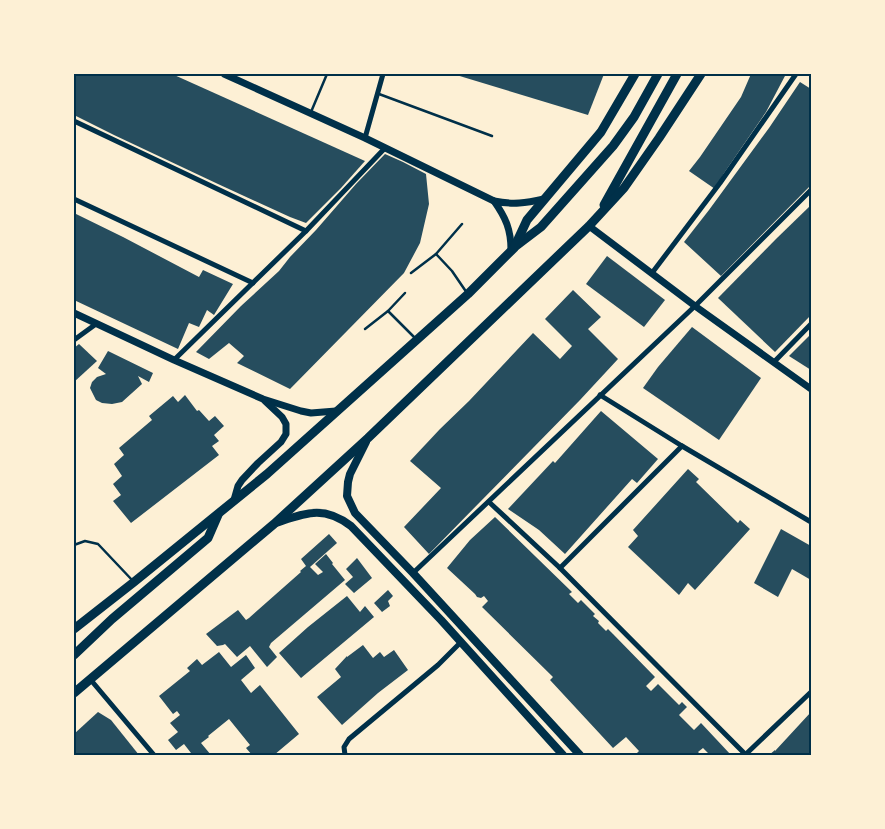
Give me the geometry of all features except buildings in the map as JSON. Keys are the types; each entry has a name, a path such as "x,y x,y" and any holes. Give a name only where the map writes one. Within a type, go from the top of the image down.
{"highway":[{"path":"513,249 527,220 600,132 636,74"},
{"path":"74,629 267,474 468,294 513,249 541,227 613,146 634,116 658,74"},
{"path":"598,216 678,74"},
{"path":"74,693 274,524 368,438 588,226 624,188 701,74"},
{"path":"74,655 112,619 208,538 219,512"}],"main road":[{"path":"368,438 350,474 346,491 348,500 355,512 580,755"},
{"path":"274,524 300,515 317,512 336,516 351,526 461,642 563,755"},
{"path":"404,582 413,573"}],"street":[{"path":"224,74 364,138 494,201 519,204 544,200"},
{"path":"364,138 383,74"},
{"path":"652,273 720,183 796,74"},
{"path":"74,121 306,231"},
{"path":"174,360 306,231 385,148"},
{"path":"413,573 695,306 811,190"},
{"path":"74,199 252,283"},
{"path":"494,201 504,215 513,249"},
{"path":"588,226 811,389"},
{"path":"74,314 263,399 312,413 336,411"},
{"path":"74,340 96,324"},
{"path":"774,362 811,324"},
{"path":"600,395 811,522"},
{"path":"234,500 242,480 281,442 286,434 286,424 282,417 263,399"},
{"path":"560,568 682,446"},
{"path":"489,502 560,568 746,755 811,692"},
{"path":"345,755 344,747 349,740 438,665 461,642"},
{"path":"90,679 154,755"}],"lane":[{"path":"311,114 327,74"},
{"path":"378,93 492,136"},
{"path":"411,273 436,254 462,224"},
{"path":"436,254 452,271 468,294"},
{"path":"365,330 388,311 405,293"},
{"path":"388,311 416,340"},
{"path":"74,545 85,542 98,544 134,582"}]}
